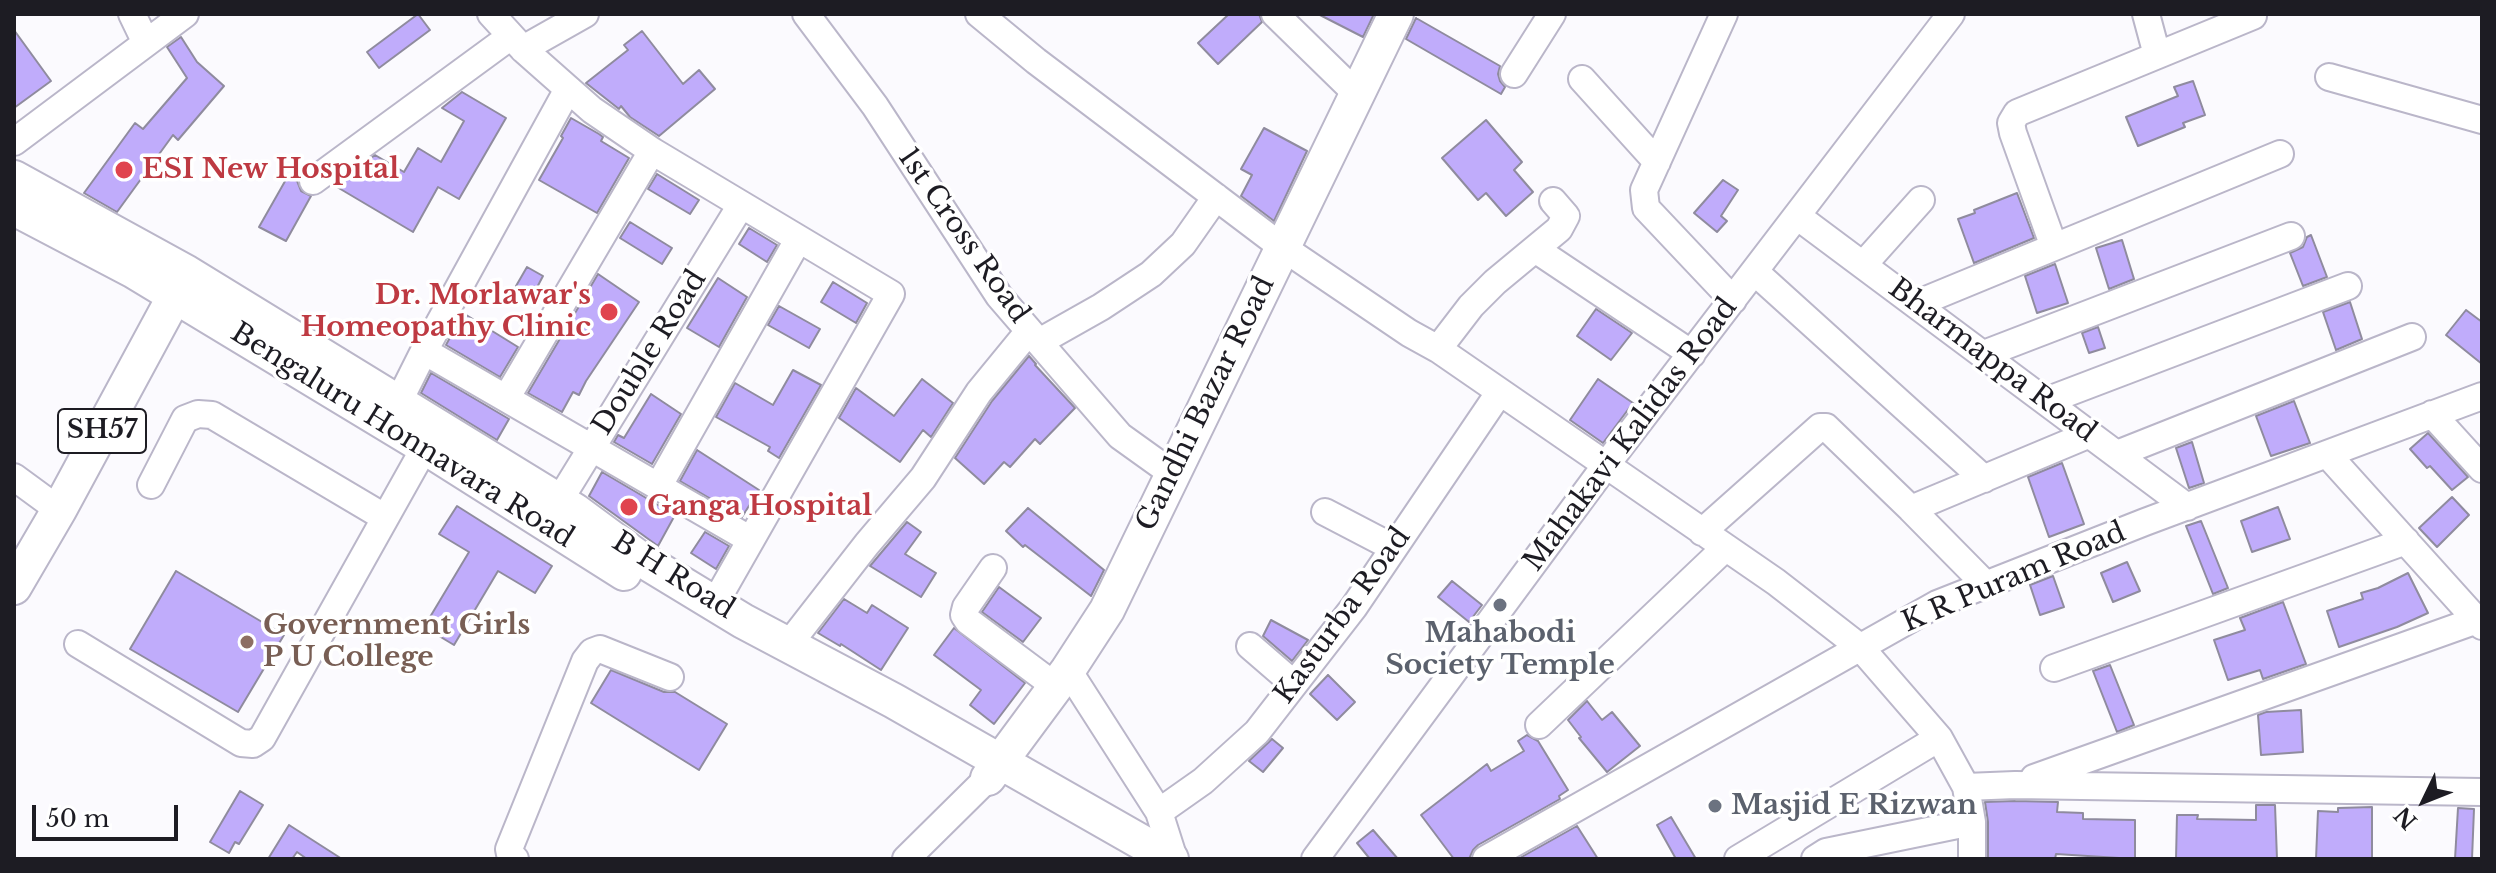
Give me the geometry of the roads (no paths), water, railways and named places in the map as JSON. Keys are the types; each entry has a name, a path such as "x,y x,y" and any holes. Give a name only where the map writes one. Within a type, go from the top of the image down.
{"main road":[{"name":"Gandhi Bazar Road","path":"994,770 1062,678 1107,610 1396,14"},
{"path":"14,178 181,285"},
{"path":"14,208 134,271 181,285"},
{"name":"B H Road","path":"181,285 398,403 559,501 636,556 743,621 789,644 994,770 1172,859"},
{"name":"Bengaluru Honnavara Road","path":"181,285 425,447 624,573 733,638 994,770 1129,859"},
{"name":"SH57","path":"14,587 181,285"}],"street":[{"path":"132,14 146,43"},
{"path":"14,142 185,14"},
{"path":"491,14 592,110 652,151 891,294 715,603"},
{"path":"313,181 517,42 585,14"},
{"name":"1st Cross Road","path":"806,14 875,106 999,296 1120,436 1173,474"},
{"path":"979,14 1036,61 1282,247 1409,333 1438,349 1776,582 1861,648 1939,738 1966,787 1972,822 1972,859"},
{"path":"1275,14 1357,94"},
{"path":"1514,74 1552,14"},
{"path":"1724,14 1644,190 1646,208 1733,300"},
{"name":"Mahakavi Kalidas Road","path":"1315,859 1606,465 1951,14"},
{"path":"2146,14 2157,55"},
{"path":"2054,247 2011,123 2017,113 2253,16"},
{"path":"2329,77 2482,120"},
{"path":"1582,79 1657,162"},
{"path":"398,403 568,89"},
{"path":"507,397 652,151"},
{"path":"1916,304 2280,154"},
{"path":"789,644 923,478 979,392 1034,336 1101,307 1151,274 1183,244 1216,197"},
{"path":"1863,265 1921,200"},
{"path":"1438,349 1471,306 1565,221 1566,216 1553,201"},
{"name":"Double Road","path":"559,501 741,205"},
{"name":"Bharmappa Road","path":"1797,216 2187,507"},
{"path":"1984,354 2291,236"},
{"path":"658,487 798,240"},
{"path":"1535,249 1692,354"},
{"path":"1755,272 1984,479"},
{"path":"2046,401 2348,286"},
{"path":"2117,454 2412,337"},
{"path":"424,351 751,540"},
{"name":"Kasturba Road","path":"1159,812 1203,781 1257,732 1354,607 1499,393"},
{"name":"K R Puram Road","path":"1486,859 1937,604 2482,396"},
{"path":"151,485 185,419 198,414 212,415 384,517"},
{"path":"2432,414 2482,469"},
{"path":"1702,532 1826,427 1986,585"},
{"path":"1911,509 2090,434"},
{"path":"78,644 241,743 253,744 262,738 425,447"},
{"path":"2015,785 2479,623 2327,454"},
{"path":"14,477 59,510"},
{"path":"1325,512 1394,548"},
{"path":"2054,668 2406,541"},
{"path":"1539,725 1725,548"},
{"path":"993,568 966,607 964,615 968,621 1062,678 1159,812 1172,859"},
{"path":"1250,646 1294,684"},
{"path":"506,857 585,661 592,652 600,649 670,677"},
{"path":"1738,859 1939,738"},
{"path":"906,859 994,770"},
{"path":"1966,787 2015,785 2482,792"},
{"path":"1815,859 1826,852 1972,822"}],"place":[{"name":"ESI New Hospital","path":"124,170"},
{"name":"Dr. Morlawar's Homeopathy Clinic","path":"609,312"},
{"name":"Ganga Hospital","path":"629,507"},
{"name":"Mahabodi Society Temple","path":"1500,605"},
{"name":"Government Girls P U College","path":"247,642"},
{"name":"Masjid E Rizwan","path":"1715,806"}]}
